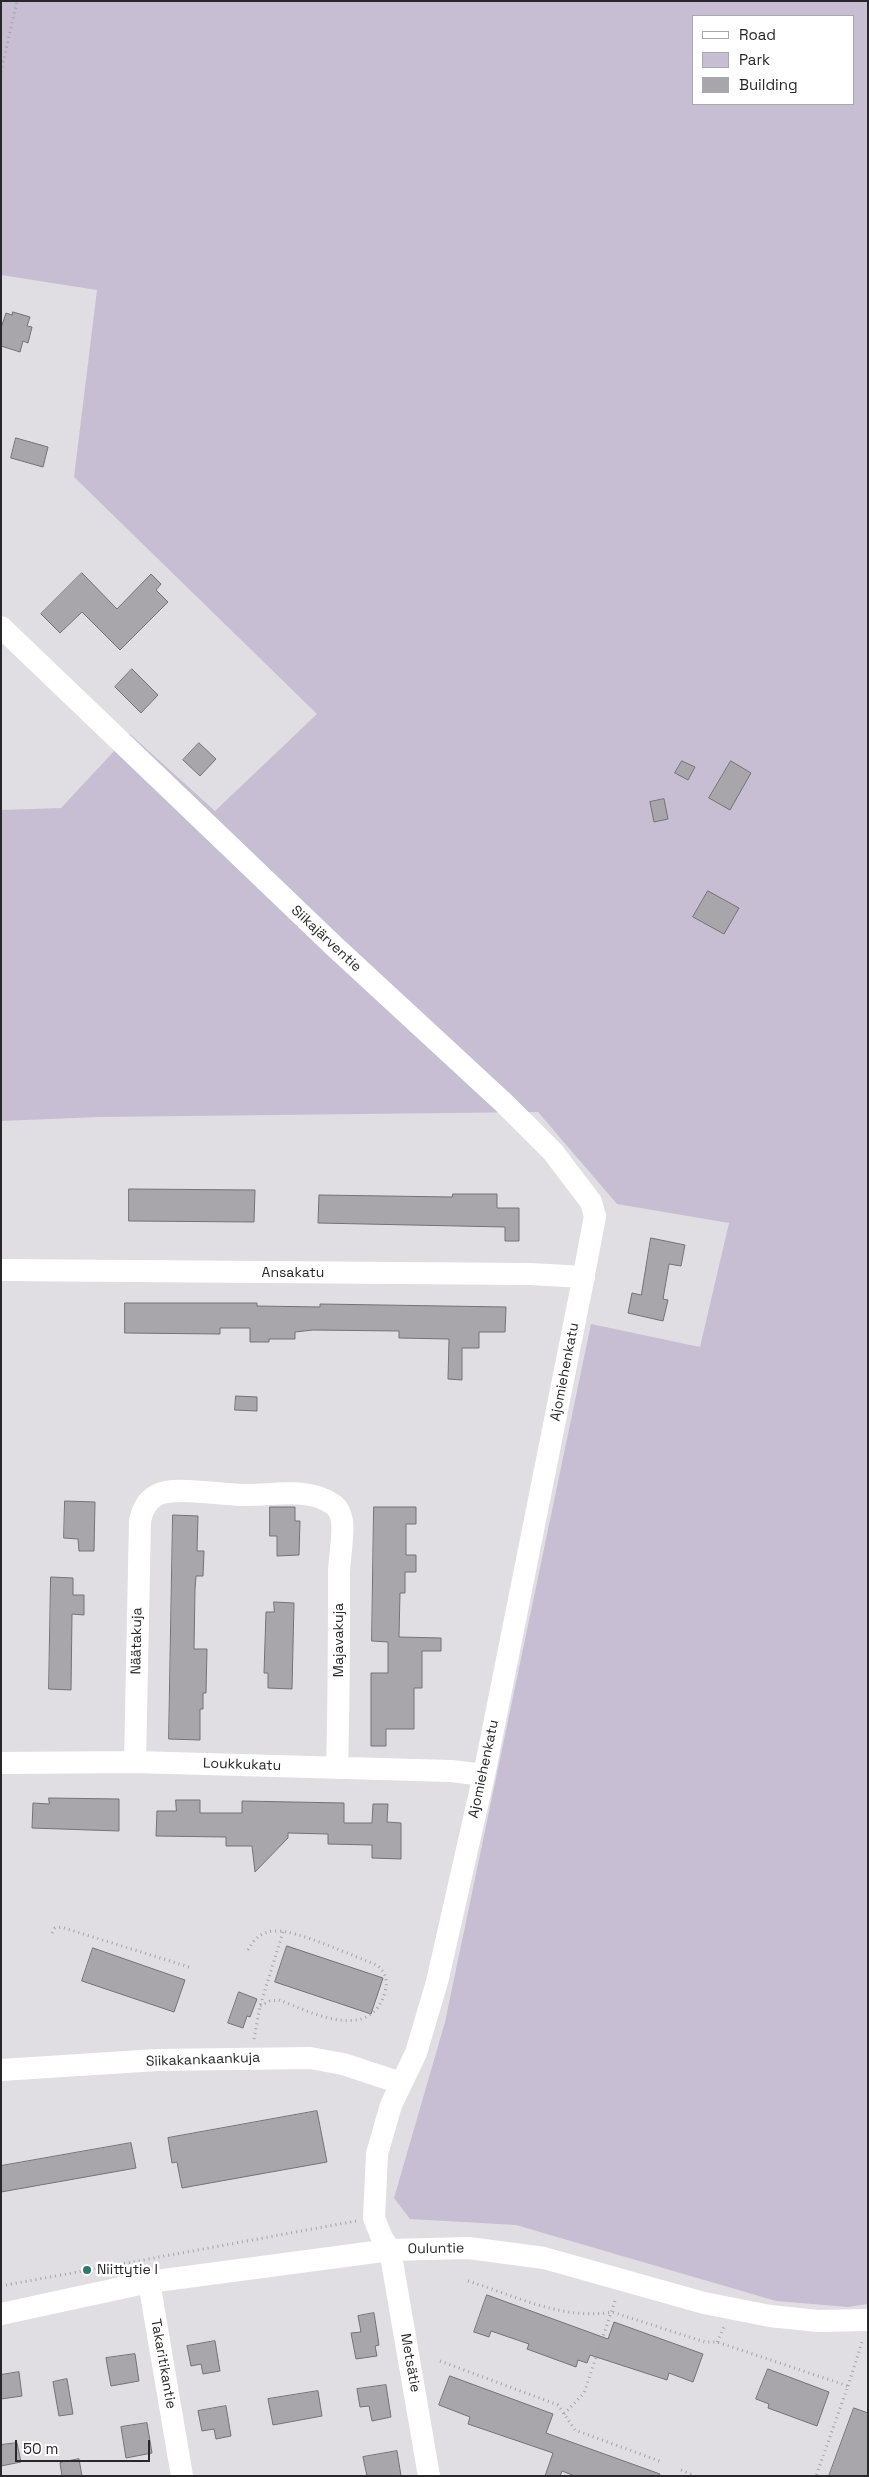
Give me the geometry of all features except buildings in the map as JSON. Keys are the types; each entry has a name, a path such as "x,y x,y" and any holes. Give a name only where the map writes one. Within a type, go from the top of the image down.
{"street":[{"name":"Siikajärventie","path":"1,627 319,932 553,1152 591,1202 594,1210 595,1216 584,1277"},
{"name":"Ansakatu","path":"1,1270 530,1274 584,1277"},
{"name":"Ajomiehenkatu","path":"390,2250 382,2238 374,2218 377,2154 391,2105 416,2053 429,2017 484,1775 584,1277"},
{"name":"Majavakuja","path":"140,1521 148,1500 174,1491 248,1495 309,1495 332,1504 340,1512 342,1532 339,1558 337,1768"},
{"name":"Näätakuja","path":"135,1762 140,1521"},
{"name":"Loukkukatu","path":"1,1764 135,1762 451,1771 484,1775"},
{"name":"Siikakankaankuja","path":"1,2070 157,2060 254,2058 325,2060 400,2084"},
{"name":"Ouluntie","path":"1,2314 149,2282 390,2250 469,2248 544,2258 704,2304 770,2316 866,2327"},
{"name":"Metsätie","path":"390,2250 429,2476"},
{"name":"Takaritikantie","path":"149,2282 182,2476"}],"path":[{"path":"1,72 17,1"},
{"path":"52,1933 55,1928 61,1927 189,1967"},
{"path":"248,1950 252,1942 262,1934 275,1931 283,1932 377,1965 385,1971 387,1979 386,1990 373,2014 366,2019 351,2021 333,2019 279,2000 270,2000 260,2006"},
{"path":"254,2058 254,2032 283,1932"},
{"path":"1,2286 374,2218"},
{"path":"468,2280 556,2309 596,2315 612,2312 705,2342 718,2342 848,2386"},
{"path":"564,2414 584,2393 622,2280"},
{"path":"816,2476 848,2386 866,2327"},
{"path":"440,2361 558,2405 575,2430 662,2462"},
{"path":"681,2470 695,2476"}],"green space":[{"path":"1,1 868,1 868,2304 848,2307 776,2301 516,2225 410,2219 394,2198 445,2022 591,1324 700,1347 729,1223 617,1204 538,1112 99,1117 1,1121 1,810 61,808 130,734 215,811 317,714 74,477 97,290 1,275"}],"place":[{"name":"Niittytie I","path":"87,2270"}]}
